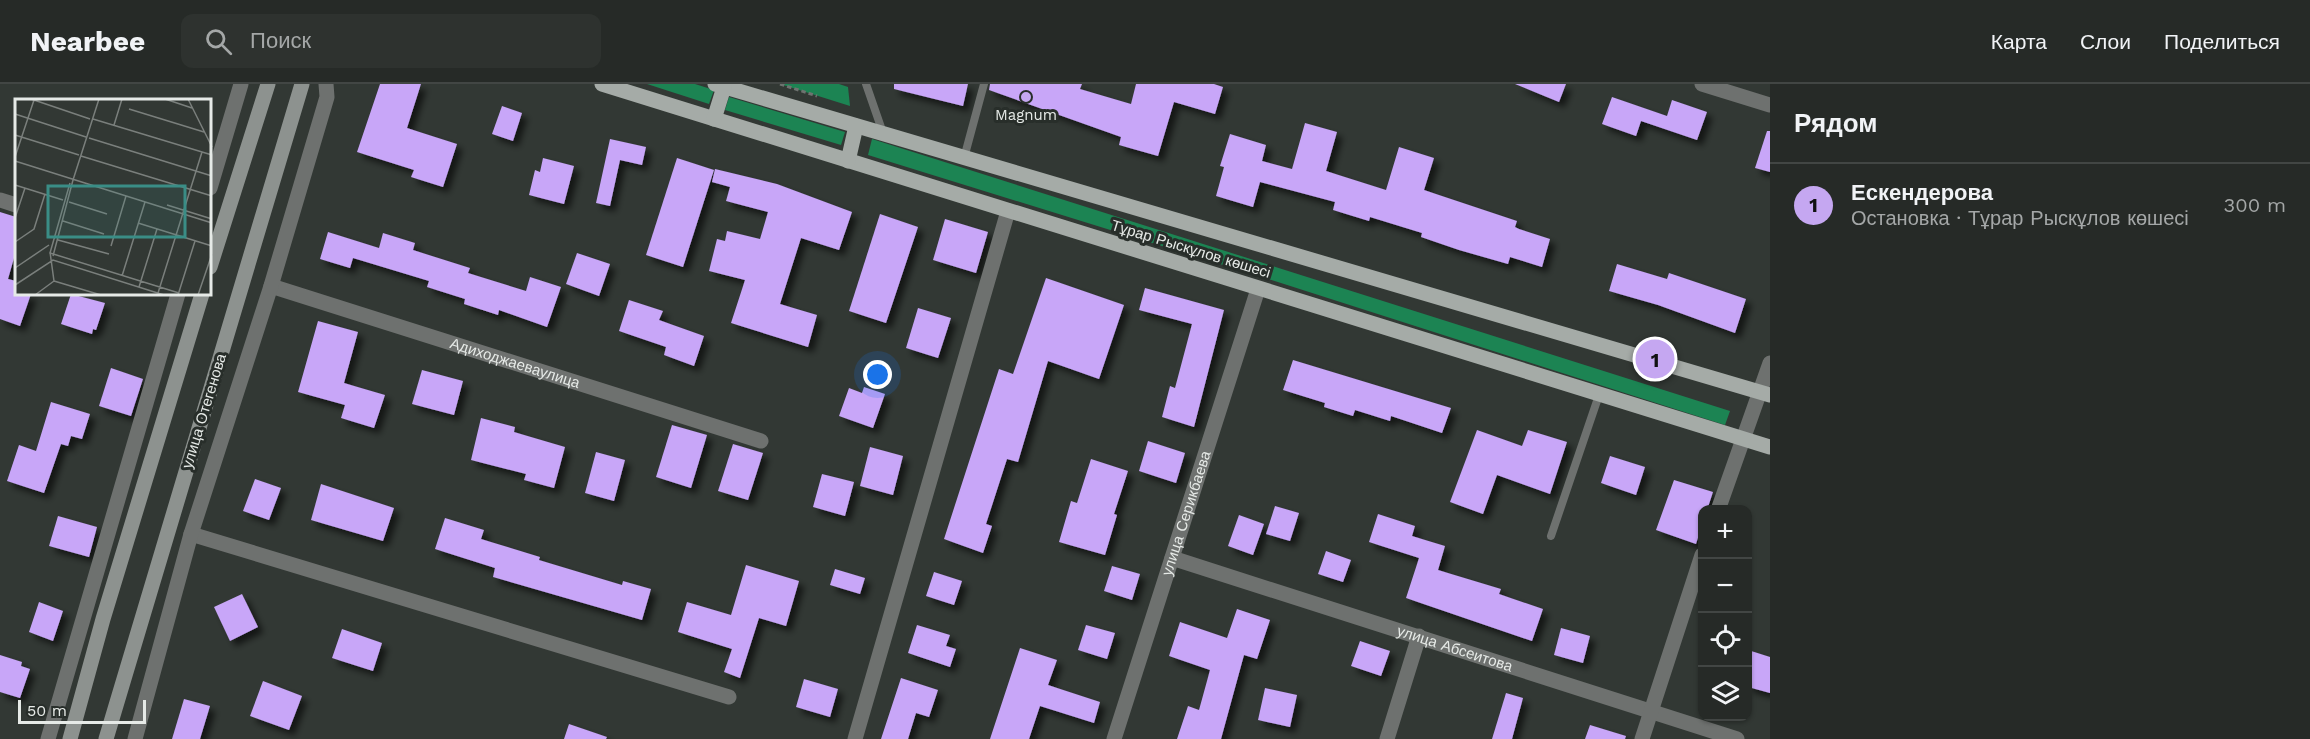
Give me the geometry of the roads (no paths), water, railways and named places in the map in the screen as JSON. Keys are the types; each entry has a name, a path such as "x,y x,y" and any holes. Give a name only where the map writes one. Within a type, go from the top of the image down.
{"main road":[{"name":"Тұрар Рыскұлов көшесі","path":"602,84 1770,447"},
{"name":"Тұрар Рыскұлов көшесі","path":"719,85 751,89 856,126 1765,394"},
{"path":"714,119 719,85"},
{"path":"848,161 856,126"}],"street":[{"path":"212,181 241,84"},
{"path":"212,261 268,84"},
{"name":"улица Отегенова","path":"106,739 302,84"},
{"name":"улица Отегенова","path":"135,739 191,534 271,286 327,97 327,84"},
{"path":"1702,84 1770,105"},
{"path":"0,200 15,205"},
{"path":"855,739 1008,211"},
{"name":"Адиходжаеваулица","path":"271,286 761,441"},
{"name":"улица Серикбаева","path":"1114,739 1258,289"},
{"path":"48,739 177,296"},
{"path":"70,739 106,608 201,296"},
{"path":"1720,505 1742,438 1765,394 1770,363"},
{"path":"191,534 729,696"},
{"name":"улица Абсеитова","path":"1172,558 1737,739"},
{"path":"1642,739 1701,559"},
{"path":"1387,739 1419,636"}],"lane":[{"path":"866,84 883,134"},
{"path":"964,158 984,84"},
{"path":"1551,536 1599,394"}],"place":[{"name":"Magnum","path":"1026,97"},
{"name":"Ескендерова","path":"1655,359"}]}
